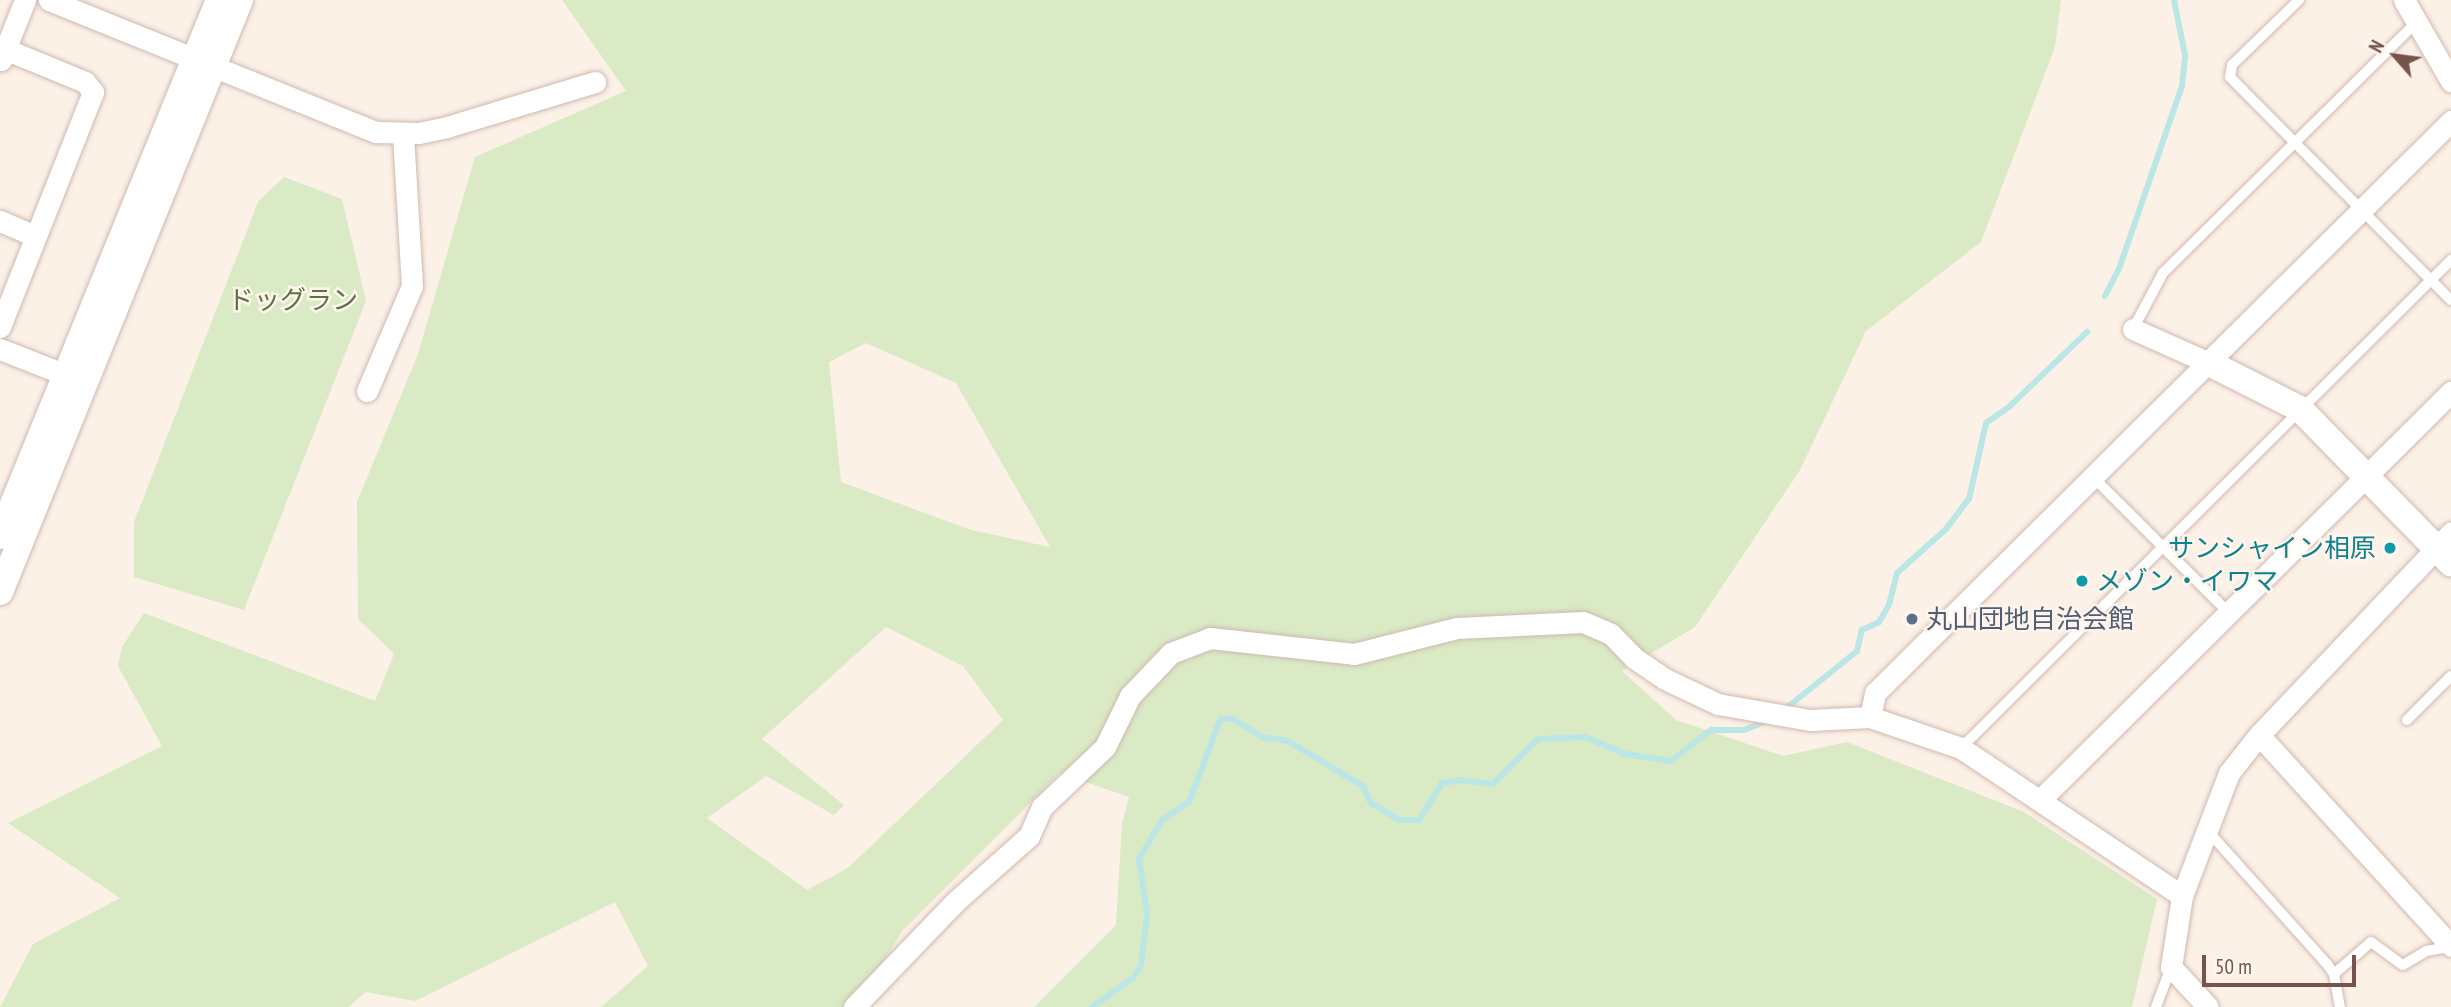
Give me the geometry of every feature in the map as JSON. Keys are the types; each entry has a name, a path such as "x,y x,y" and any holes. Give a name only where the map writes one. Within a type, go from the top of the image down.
{"street":[{"path":"0,327 93,92 85,82 2,52 25,0"},
{"path":"48,0 376,132 403,134 447,127 595,82"},
{"path":"0,592 204,64 219,0"},
{"path":"0,536 66,375 204,64 240,0"},
{"path":"2404,0 2451,81"},
{"path":"1870,716 1875,693 2451,121"},
{"path":"367,391 412,286 403,134"},
{"path":"0,221 36,236"},
{"path":"2133,329 2209,363 2300,409 2367,476 2446,548 2259,734 2222,786 2182,895 2171,967 2208,1007"},
{"path":"0,349 66,375"},
{"path":"2041,799 2451,392"},
{"path":"854,1007 956,901 1029,836 1042,807 1105,747 1130,696 1149,673 1171,653 1210,638 1354,654 1457,628 1583,622 1611,634 1634,658 1692,694 1758,713 1806,719 1870,716 1961,748 2182,895"},
{"path":"2259,734 2450,946"}],"lane":[{"path":"2299,0 2229,73 2294,143 2451,300"},
{"path":"2133,329 2163,273 2418,21"},
{"path":"1961,748 2451,260"},
{"path":"2094,478 2228,612"},
{"path":"2407,720 2451,676"},
{"path":"2207,830 2334,974 2340,1007"},
{"path":"2334,974 2371,942 2403,965 2426,951 2450,946"},
{"path":"2156,1007 2171,967"}],"green space":[{"path":"562,0 2061,0 2055,47 1981,242 1866,331 1800,470 1695,627 1622,671 1676,720 1783,756 1847,742 2024,812 2157,899 2132,1007 1034,1007 1116,925 1122,824 1129,797 1060,773 902,931 856,1007 601,1007 648,966 615,902 415,1001 366,992 348,1007 0,1007 33,944 120,898 8,823 162,746 118,666 122,647 144,613 375,701 394,654 358,619 357,502 418,354 475,157 626,91","holes":["866,343 956,383 1050,547 971,530 841,482 829,362","886,627 963,666 1003,720 848,868 807,890 707,818 766,776 834,815 844,805 762,739"]},
{"name":"ドッグラン","path":"284,177 342,199 366,301 244,610 134,577 134,522 258,202"}],"waterway":[{"path":"2105,296 2119,269 2182,86 2185,55 2174,0"},
{"path":"1784,710 1857,651 1862,630 1879,622 1889,605 1897,573 1946,529 1969,499 1986,423 2010,406 2087,332"},
{"path":"1092,1007 1133,978 1141,966 1147,913 1139,859 1162,820 1189,802 1220,720 1231,718 1263,737 1288,741 1363,786 1371,803 1399,820 1419,820 1442,783 1460,780 1493,784 1538,739 1586,737 1625,754 1671,761 1711,730 1744,730 1769,720"}],"place":[{"name":"サンシャイン相原","path":"2390,548"},
{"name":"メゾン・イワマ","path":"2082,581"},
{"name":"丸山団地自治会館","path":"1912,619"}]}
